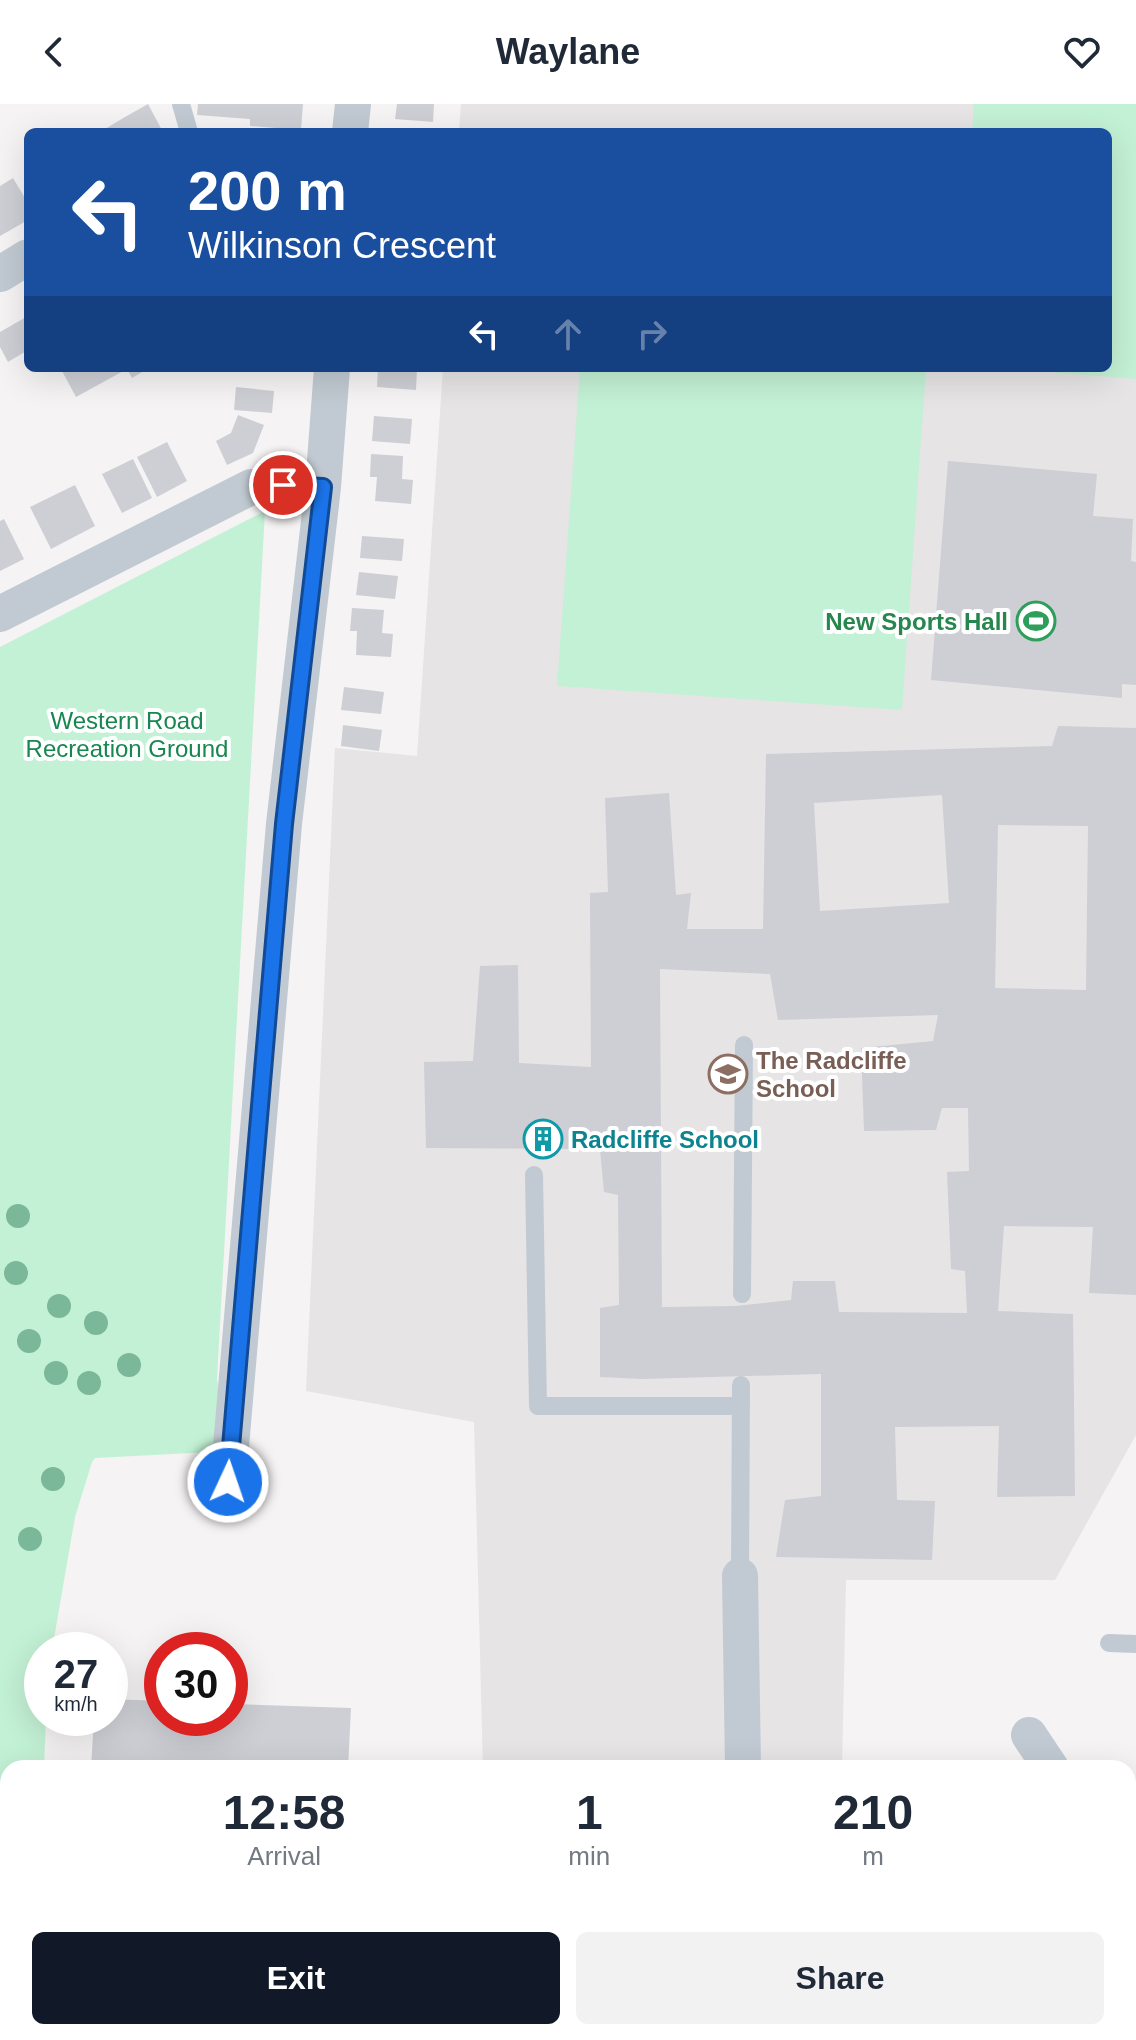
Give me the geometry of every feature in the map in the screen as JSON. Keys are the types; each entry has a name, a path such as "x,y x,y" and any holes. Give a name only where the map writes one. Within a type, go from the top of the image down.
{"street":[{"path":"350,128 353,104"},
{"path":"0,274 24,259"},
{"path":"228,1482 284,824 323,487 332,372"},
{"path":"0,614 251,487 323,487"},
{"path":"740,1576 743,1760"},
{"path":"1029,1735 1046,1760"}],"lane":[{"path":"181,104 188,128"},
{"path":"742,1294 744,1045"},
{"path":"534,1175 538,1406 741,1406"},
{"path":"740,1576 741,1385"},
{"path":"1109,1643 1136,1644"}],"shaded area":[{"name":"The Radcliffe School","path":"461,104 1136,104 1136,1435 1055,1580 846,1580 842,1760 483,1760 474,1422 306,1391 335,748 417,756 443,372 1112,372 1112,128 459,128"}],"green space":[{"path":"974,104 1136,104 1136,379 1049,372 1112,372 1112,128 972,128"},
{"path":"580,372 926,372 902,710 557,686"},
{"name":"Western Road Recreation Ground","path":"265,511 217,1379 230,1451 95,1458 92,1462 75,1517 55,1632 24,1632 24,1736 45,1736 44,1760 0,1760 0,647"}],"building":[{"path":"148,104 161,128 107,128"},
{"path":"198,104 303,104 301,128 250,126 250,119 197,115"},
{"path":"397,104 434,104 433,122 395,119"},
{"path":"13,178 24,196 24,222 0,236 0,186"},
{"path":"24,318 24,352 8,362 0,347 0,332"},
{"path":"63,372 122,372 76,397"},
{"path":"129,372 142,372 132,378"},
{"path":"378,372 417,372 416,390 377,387"},
{"path":"236,387 274,391 272,413 234,410"},
{"path":"238,415 264,425 253,453 227,465 216,441 231,433"},
{"path":"374,416 412,419 410,444 372,441"},
{"path":"167,442 187,481 157,497 137,457"},
{"path":"371,454 403,456 402,479 413,480 411,504 375,501 377,477 370,477"},
{"path":"133,459 152,498 122,513 102,474"},
{"name":"New Sports Hall","path":"948,461 1097,474 1093,516 1133,519 1131,561 1136,562 1136,685 1122,684 1122,698 931,680"},
{"path":"75,485 95,526 51,549 30,507"},
{"path":"4,519 24,559 0,571 0,521"},
{"path":"362,536 404,539 402,561 360,558"},
{"path":"359,572 398,576 395,599 356,595"},
{"path":"352,608 384,610 382,633 393,634 391,657 356,655 357,631 350,631"},
{"path":"344,687 384,692 381,714 341,710"},
{"path":"343,725 382,730 379,751 341,746"},
{"name":"Radcliffe School","path":"1058,726 1136,728 1136,1295 1089,1293 1093,1227 1004,1226 998,1311 1073,1314 1075,1496 997,1497 999,1426 895,1427 897,1500 935,1501 932,1560 776,1557 785,1500 821,1496 821,1374 642,1379 600,1377 600,1308 619,1305 618,1195 604,1192 600,1149 426,1148 424,1062 473,1061 480,966 518,965 519,1063 591,1067 590,893 608,892 605,798 669,793 676,895 691,893 687,929 763,929 766,754 1052,746","holes":["942,795 949,903 820,911 814,803","998,825 1088,826 1086,990 995,988","660,969 770,974 778,1020 938,1015 933,1041 861,1048 864,1131 936,1130 942,1108 968,1108 969,1171 947,1172 951,1269 965,1271 967,1313 839,1312 835,1281 793,1281 791,1300 736,1306 662,1307"]},
{"path":"128,1700 144,1700 144,1736 248,1736 248,1705 351,1708 348,1760 91,1760 93,1736 128,1736"}],"place":[{"name":"New Sports Hall","path":"1036,621"},
{"name":"The Radcliffe School","path":"728,1074"},
{"name":"Radcliffe School","path":"543,1139"}],"route":[{"path":"228,1482 284,824 323,487 283,485"}]}
